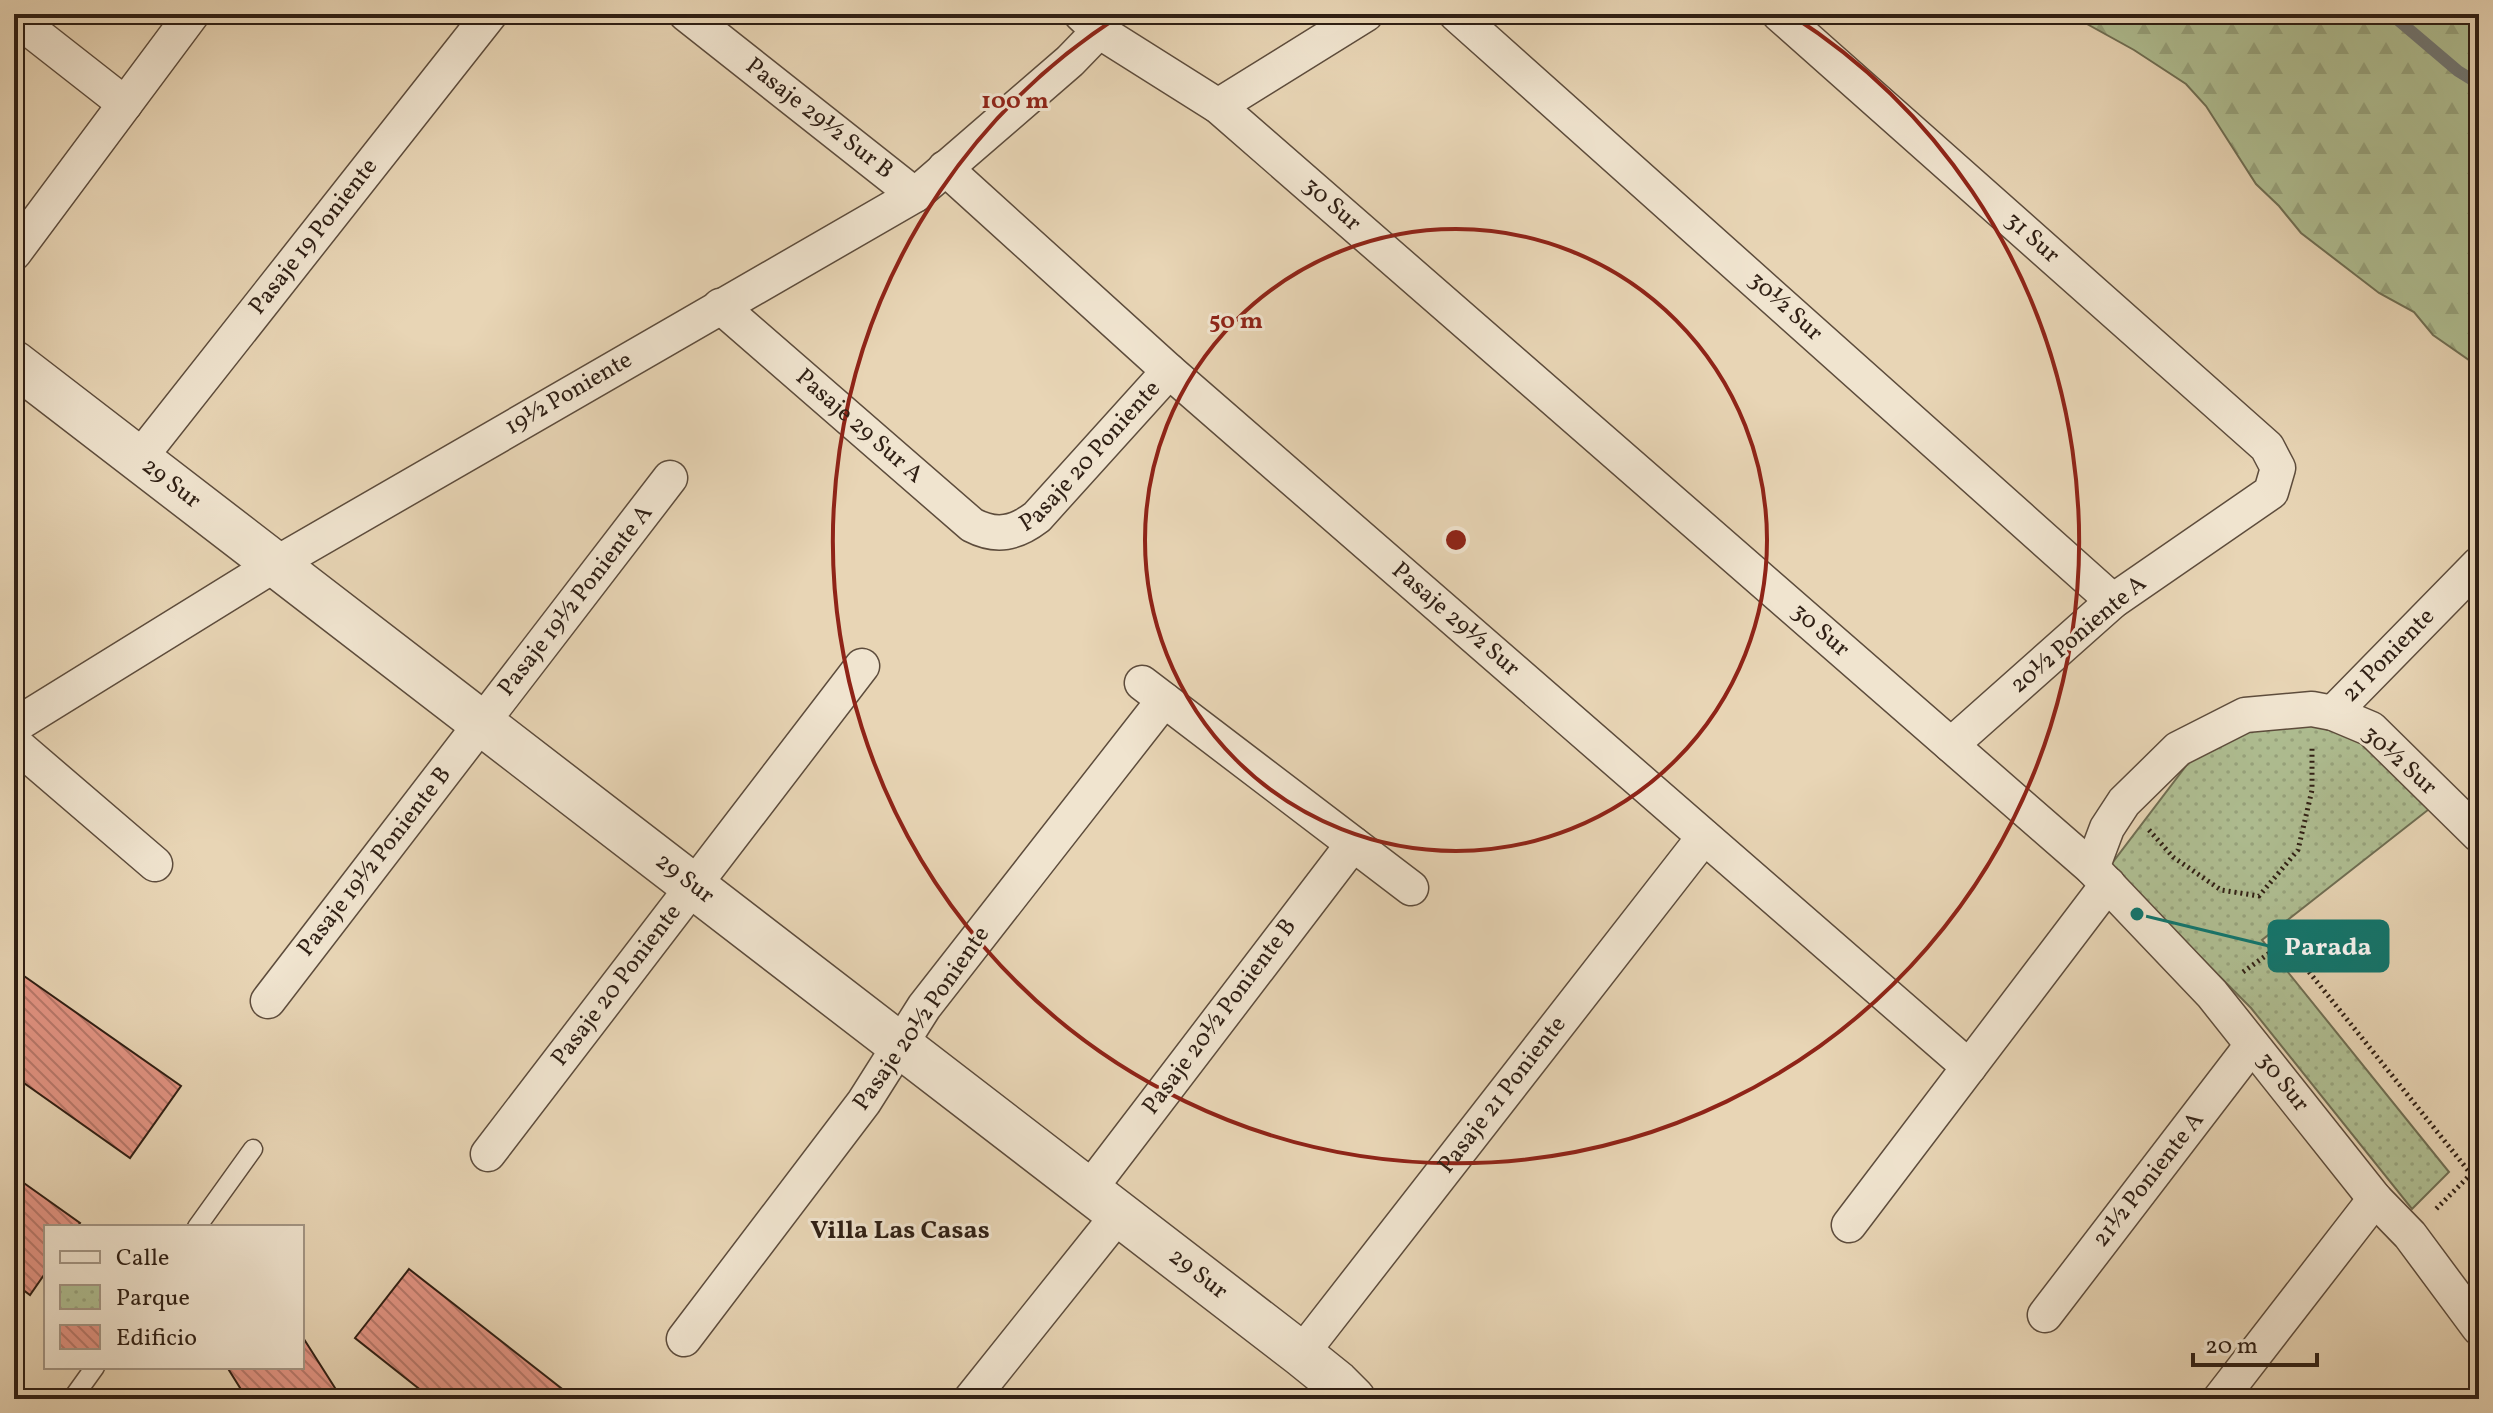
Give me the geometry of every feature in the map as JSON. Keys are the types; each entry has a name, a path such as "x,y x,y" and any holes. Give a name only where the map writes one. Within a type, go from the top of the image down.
{"street":[{"path":"14,253 192,14"},
{"name":"Pasaje 19 Poniente","path":"138,460 490,14"},
{"name":"Pasaje 29½ Sur B","path":"686,14 915,195"},
{"path":"1218,106 1366,14"},
{"name":"30½ Sur","path":"1456,14 2113,601"},
{"name":"31 Sur","path":"1779,14 2267,447 2278,468"},
{"path":"14,17 125,104"},
{"name":"19½ Poniente","path":"14,726 274,565 915,195 1070,61 1090,22"},
{"name":"30 Sur","path":"1090,22 1218,106 2100,876 2212,994 2375,1199 2410,1235 2479,1328"},
{"name":"Pasaje 29½ Sur","path":"945,168 1169,371 1969,1067"},
{"name":"Pasaje 29 Sur A","path":"720,306 972,525 1003,534"},
{"name":"29 Sur","path":"14,363 1301,1354 1353,1399"},
{"name":"Pasaje 20 Poniente","path":"1003,534 1016,531 1037,517 1169,371"},
{"name":"20½ Poniente A","path":"1951,745 2113,601 2271,492 2278,468"},
{"name":"Pasaje 19½ Poniente A","path":"481,724 670,478"},
{"name":"21 Poniente","path":"2322,711 2479,564"},
{"name":"Pasaje 20 Poniente","path":"488,1154 862,666"},
{"name":"Pasaje 20½ Poniente","path":"684,1339 864,1102 924,1007 1153,692 1353,844"},
{"name":"30½ Sur","path":"2100,876 2107,828 2124,802 2178,749 2245,715 2322,711 2371,729 2479,835"},
{"name":"Pasaje 19½ Poniente B","path":"268,1001 481,724"},
{"path":"14,743 155,864"},
{"name":"Pasaje 21 Poniente","path":"1301,1354 1704,837"},
{"path":"1353,844 1411,888"},
{"name":"Pasaje 20½ Poniente B","path":"971,1399 1103,1202 1353,844"},
{"path":"1849,1225 1969,1067 2100,876"},
{"name":"21½ Poniente A","path":"2045,1315 2252,1045"},
{"path":"2220,1399 2375,1199"}],"lane":[{"path":"198,1225 253,1149"},
{"path":"72,1399 94,1369"}],"path":[{"path":"2124,802 2173,857 2221,890 2259,896 2298,850 2312,790 2322,711"},
{"path":"2212,994 2285,942 2471,1174 2410,1235"}],"green space":[{"path":"2069,14 2463,14 2479,24 2479,367 2433,335 2414,312 2379,293 2301,233 2256,184 2206,106 2186,84 2134,50"},
{"path":"2311,725 2363,735 2433,806 2262,940 2449,1172 2412,1209 2251,1008 2110,866 2189,762 2250,731"}],"building":[{"path":"14,969 181,1086 130,1158 14,1076"},
{"path":"14,1176 80,1223 44,1225 44,1275 30,1295 14,1283"},
{"path":"409,1269 575,1399 432,1399 355,1338"},
{"path":"304,1339 342,1399 247,1399 228,1369 304,1369"}],"waterway":[{"path":"2391,14 2458,71 2479,84"}],"place":[{"name":"Parada","path":"2137,914"}],"district":[{"name":"Villa Las Casas","path":"900,1231"}]}
